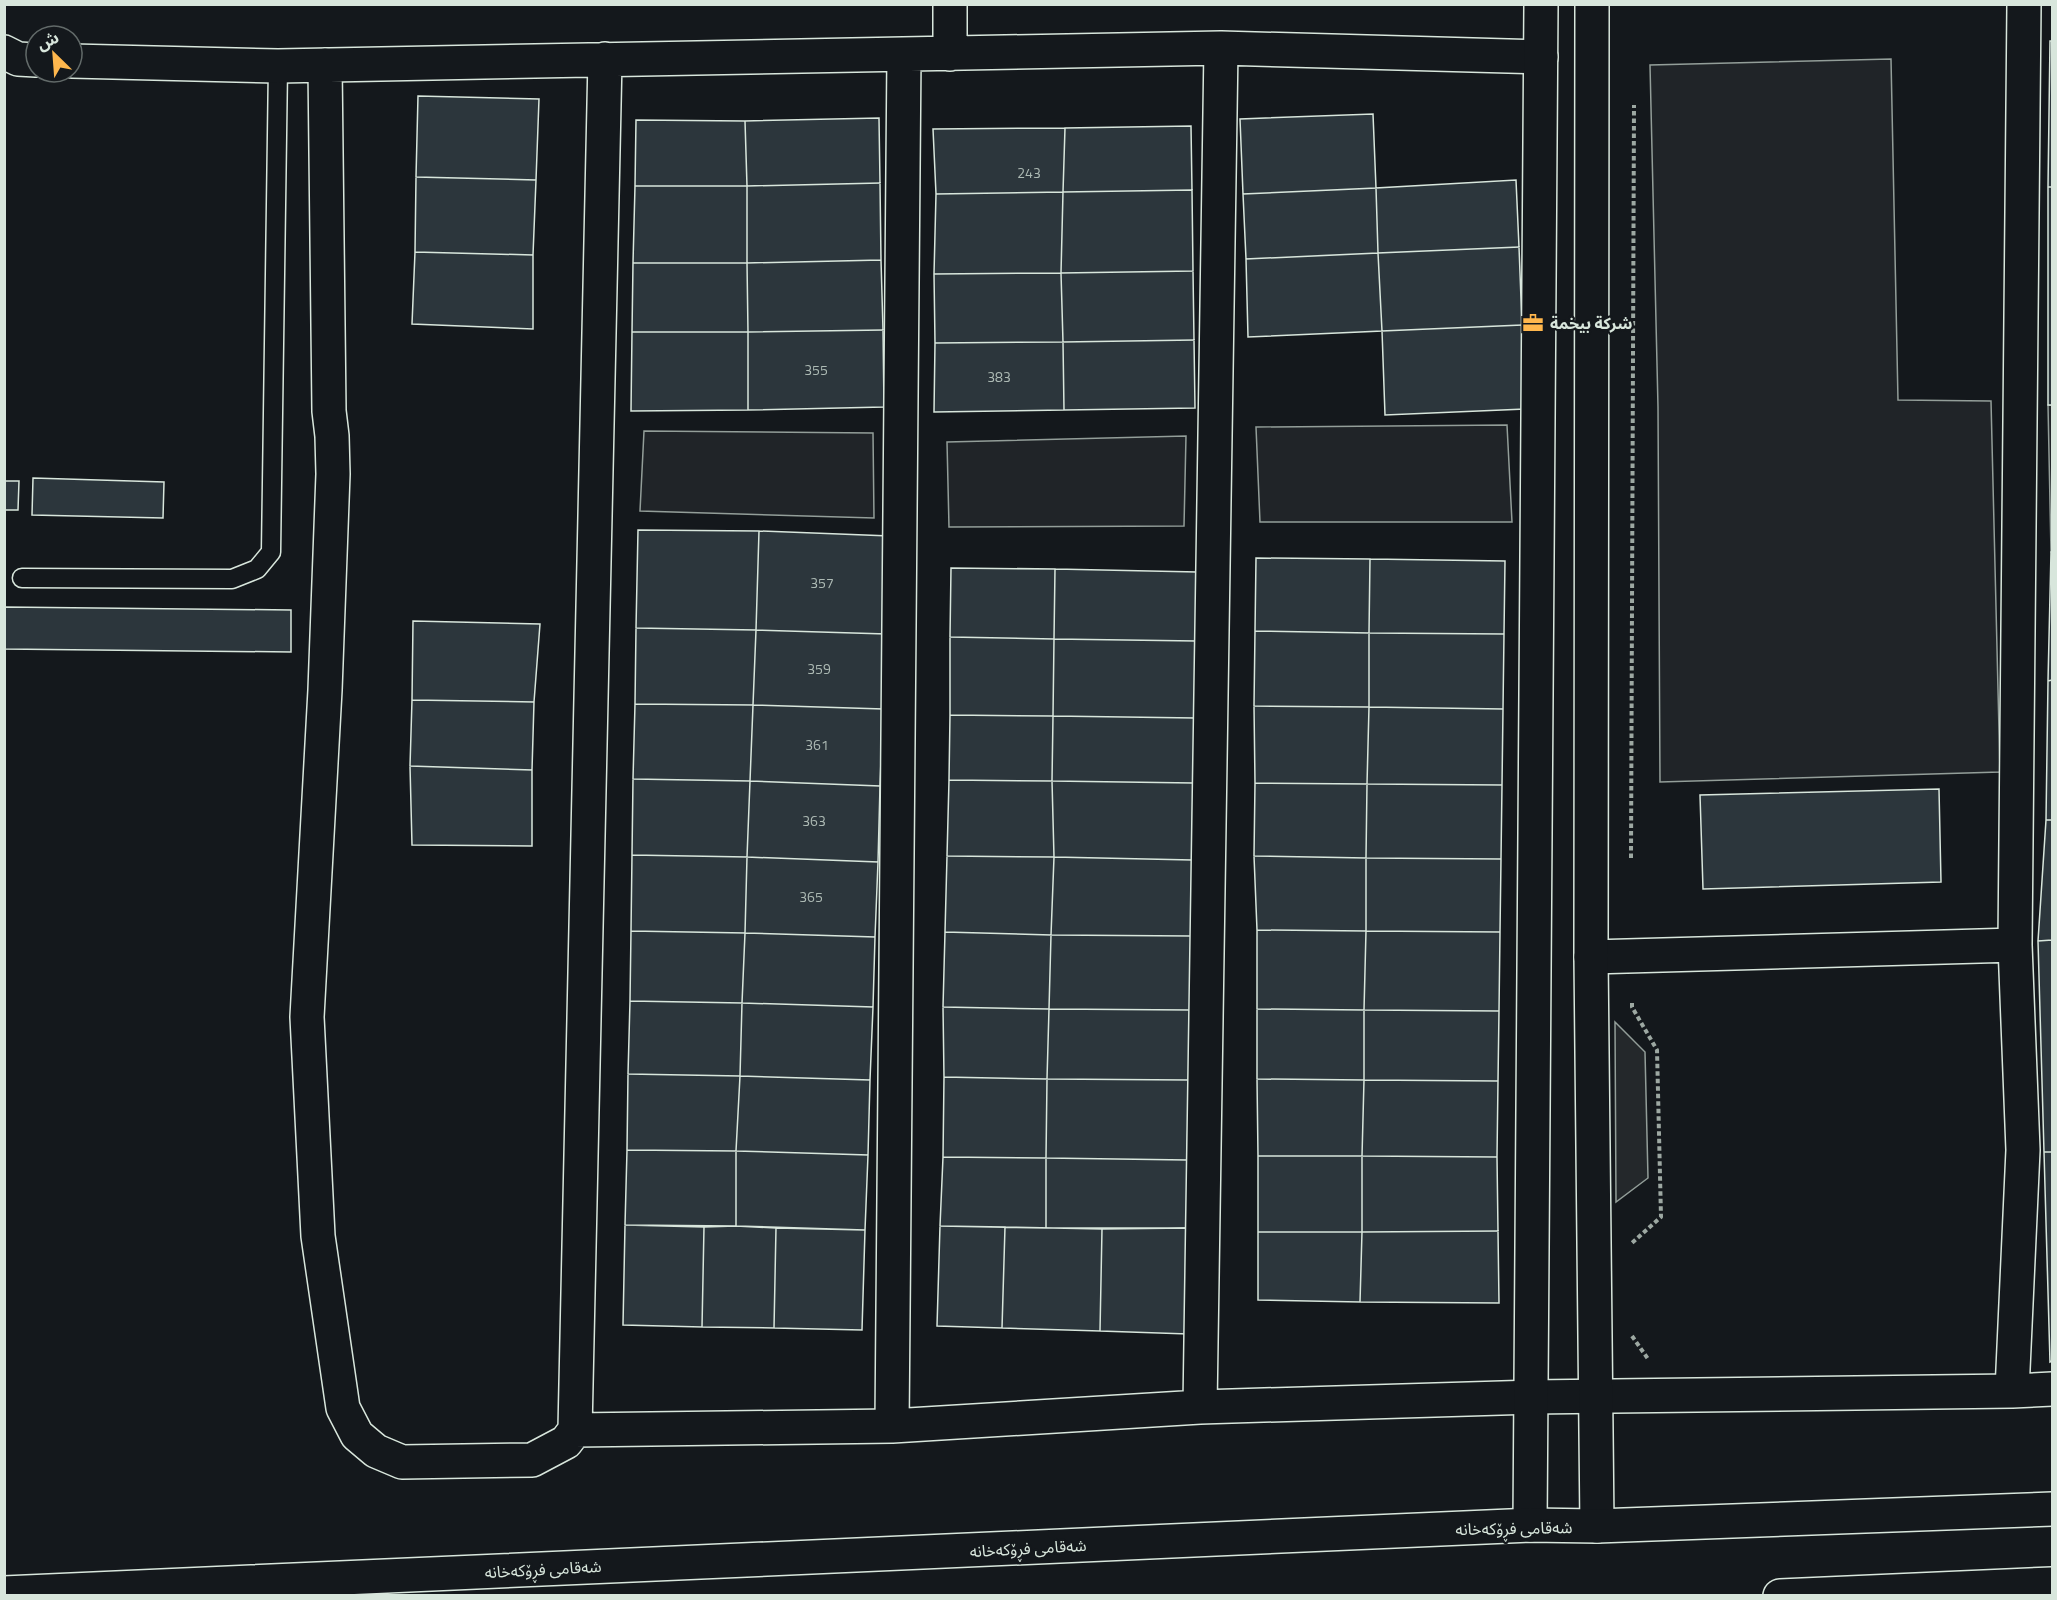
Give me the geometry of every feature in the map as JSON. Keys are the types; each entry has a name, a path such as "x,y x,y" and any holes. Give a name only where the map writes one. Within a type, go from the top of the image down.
{"street":[{"path":"950,4 950,54"},
{"path":"1530,1526 1541,4"},
{"path":"1592,4 1591,957 1597,1526"},
{"path":"2012,1392 2023,1150 2015,945 2024,4"},
{"path":"1200,1407 1221,48"},
{"path":"84,61 278,66 1221,48 1541,57"},
{"path":"4,52 24,59"},
{"path":"892,1426 904,54"},
{"path":"325,65 329,411 333,474 325,690 307,1017 318,1236 343,1408 357,1435 376,1451 402,1462 532,1460 566,1442 575,1430 605,59"},
{"path":"1591,957 2015,945"},
{"path":"575,1430 892,1426 1200,1407 1531,1397 2012,1392 2052,1389"},
{"name":"شەقامی فڕۆکەخانە","path":"4,1593 1530,1526 1597,1526 2052,1509"},
{"path":"1780,1596 1904,1594 2052,1584"}],"lane":[{"path":"22,578 232,579 257,569 271,552 278,66"}],"path":[{"path":"1631,864 1634,105"},
{"path":"1626,1249 1661,1217 1657,1050 1632,1007 1631,956"},
{"path":"1631,1334 1648,1357 1652,1395"}],"shaded area":[{"path":"1891,59 1898,400 1991,401 2000,772 1660,782 1658,407 1650,65"},
{"path":"2048,405 2052,405 2052,552 2051,552"},
{"path":"1507,425 1512,522 1260,522 1256,427"},
{"path":"644,431 873,433 874,518 640,511"},
{"path":"1186,436 1184,526 949,527 947,442"},
{"path":"1615,1022 1645,1052 1648,1178 1616,1202"}],"building":[{"path":"2050,41 2052,41 2052,187 2048,187"},
{"path":"418,96 539,99 536,180 416,177"},
{"path":"1373,114 1376,188 1243,194 1240,119"},
{"path":"879,118 880,183 747,186 745,121"},
{"path":"636,120 745,121 747,186 635,186"},
{"path":"1191,126 1192,190 1063,192 1065,128"},
{"path":"1065,128 1063,192 936,194 933,129"},
{"path":"416,177 536,180 533,255 415,252"},
{"path":"1516,180 1519,247 1378,253 1376,188"},
{"path":"880,183 881,260 747,263 747,186"},
{"path":"635,186 747,186 747,263 633,263"},
{"path":"2048,187 2052,187 2052,405 2048,405"},
{"path":"1376,188 1378,253 1246,259 1243,194"},
{"path":"1192,190 1193,271 1061,273 1063,192"},
{"path":"1063,192 1061,273 934,274 936,194"},
{"path":"1519,247 1522,325 1382,331 1378,253"},
{"path":"415,252 533,255 533,329 412,324"},
{"path":"1378,253 1382,331 1248,337 1246,259"},
{"path":"881,260 883,330 748,332 747,263"},
{"path":"633,263 747,263 748,332 632,332"},
{"path":"1193,271 1194,340 1063,342 1061,273"},
{"path":"1061,273 1063,342 935,343 934,274"},
{"path":"1522,325 1525,409 1385,415 1382,331"},
{"path":"883,330 884,407 748,410 748,332"},
{"path":"632,332 748,332 748,410 631,411"},
{"path":"1194,340 1195,408 1064,410 1063,342"},
{"path":"1063,342 1064,410 934,412 935,343"},
{"path":"33,478 164,482 163,518 32,515"},
{"path":"4,481 19,481 18,510 4,510"},
{"path":"638,530 759,531 756,630 636,628"},
{"path":"759,531 890,536 886,634 756,630"},
{"path":"2051,552 2052,680 2048,681"},
{"path":"1256,558 1370,559 1369,633 1255,631"},
{"path":"1370,559 1505,561 1504,634 1369,633"},
{"path":"951,568 1055,569 1054,639 950,637"},
{"path":"1055,569 1197,572 1196,641 1054,639"},
{"path":"4,607 291,610 291,652 4,649"},
{"path":"413,621 540,624 534,702 412,700"},
{"path":"636,628 756,630 753,705 635,704"},
{"path":"756,630 886,634 883,709 753,705"},
{"path":"1255,631 1369,633 1369,707 1254,706"},
{"path":"1369,633 1504,634 1503,709 1369,707"},
{"path":"950,637 1054,639 1053,716 950,715"},
{"path":"1054,639 1196,641 1195,718 1053,716"},
{"path":"2052,680 2052,820 2046,820 2048,681"},
{"path":"412,700 534,702 532,770 410,766"},
{"path":"635,704 753,705 750,781 633,779"},
{"path":"753,705 883,709 880,786 750,781"},
{"path":"1254,706 1369,707 1367,784 1255,783"},
{"path":"1369,707 1503,709 1502,785 1367,784"},
{"path":"950,715 1053,716 1052,781 949,780"},
{"path":"1053,716 1195,718 1193,783 1052,781"},
{"path":"410,766 532,770 532,846 412,845"},
{"path":"633,779 750,781 747,857 632,855"},
{"path":"949,780 1052,781 1054,857 947,856"},
{"path":"750,781 880,786 878,862 747,857"},
{"path":"1052,781 1193,783 1192,860 1054,857"},
{"path":"1255,783 1367,784 1366,858 1254,856"},
{"path":"1367,784 1502,785 1501,859 1366,858"},
{"path":"1939,789 1941,882 1703,889 1700,795"},
{"path":"2046,820 2052,820 2052,940 2038,941"},
{"path":"632,855 747,857 745,933 631,931"},
{"path":"947,856 1054,857 1051,935 945,932"},
{"path":"1254,856 1366,858 1366,931 1257,930"},
{"path":"747,857 878,862 875,937 745,933"},
{"path":"1054,857 1192,860 1191,936 1051,935"},
{"path":"1366,858 1501,859 1500,932 1366,931"},
{"path":"1257,930 1366,931 1364,1010 1257,1009"},
{"path":"631,931 745,933 742,1003 630,1001"},
{"path":"1366,931 1500,932 1499,1011 1364,1010"},
{"path":"945,932 1051,935 1049,1009 943,1007"},
{"path":"745,933 875,937 873,1007 742,1003"},
{"path":"1051,935 1191,936 1190,1010 1049,1009"},
{"path":"2052,940 2052,1152 2044,1152 2038,941"},
{"path":"630,1001 742,1003 740,1076 628,1074"},
{"path":"742,1003 873,1007 870,1080 740,1076"},
{"path":"943,1007 1049,1009 1047,1079 944,1077"},
{"path":"1049,1009 1190,1010 1189,1080 1047,1079"},
{"path":"1257,1009 1364,1010 1364,1080 1257,1079"},
{"path":"1364,1010 1499,1011 1498,1081 1364,1080"},
{"path":"628,1074 740,1076 736,1151 627,1150"},
{"path":"740,1076 870,1080 868,1155 736,1151"},
{"path":"944,1077 1047,1079 1046,1158 943,1157"},
{"path":"1047,1079 1189,1080 1187,1160 1046,1158"},
{"path":"1257,1079 1364,1080 1362,1156 1258,1156"},
{"path":"1364,1080 1498,1081 1497,1157 1362,1156"},
{"path":"627,1150 736,1151 736,1226 625,1225"},
{"path":"736,1151 868,1155 865,1230 736,1226"},
{"path":"2044,1152 2052,1152 2052,1361 2050,1362"},
{"path":"1258,1156 1362,1156 1362,1232 1258,1232"},
{"path":"1362,1156 1497,1157 1498,1231 1362,1232"},
{"path":"943,1157 1046,1158 1046,1228 940,1226"},
{"path":"1046,1158 1187,1160 1189,1228 1046,1228"},
{"path":"625,1225 704,1227 702,1327 623,1325"},
{"path":"940,1226 1005,1227 1002,1328 937,1326"},
{"path":"704,1227 776,1228 774,1328 702,1327"},
{"path":"1005,1227 1102,1229 1100,1331 1002,1328"},
{"path":"776,1228 865,1230 862,1330 774,1328"},
{"path":"1189,1228 1188,1334 1100,1331 1102,1229"},
{"path":"1498,1231 1499,1303 1360,1302 1362,1232"},
{"path":"1258,1232 1362,1232 1360,1302 1258,1300"}],"place":[{"name":"شركة بيخمة","path":"1533,323"}]}
